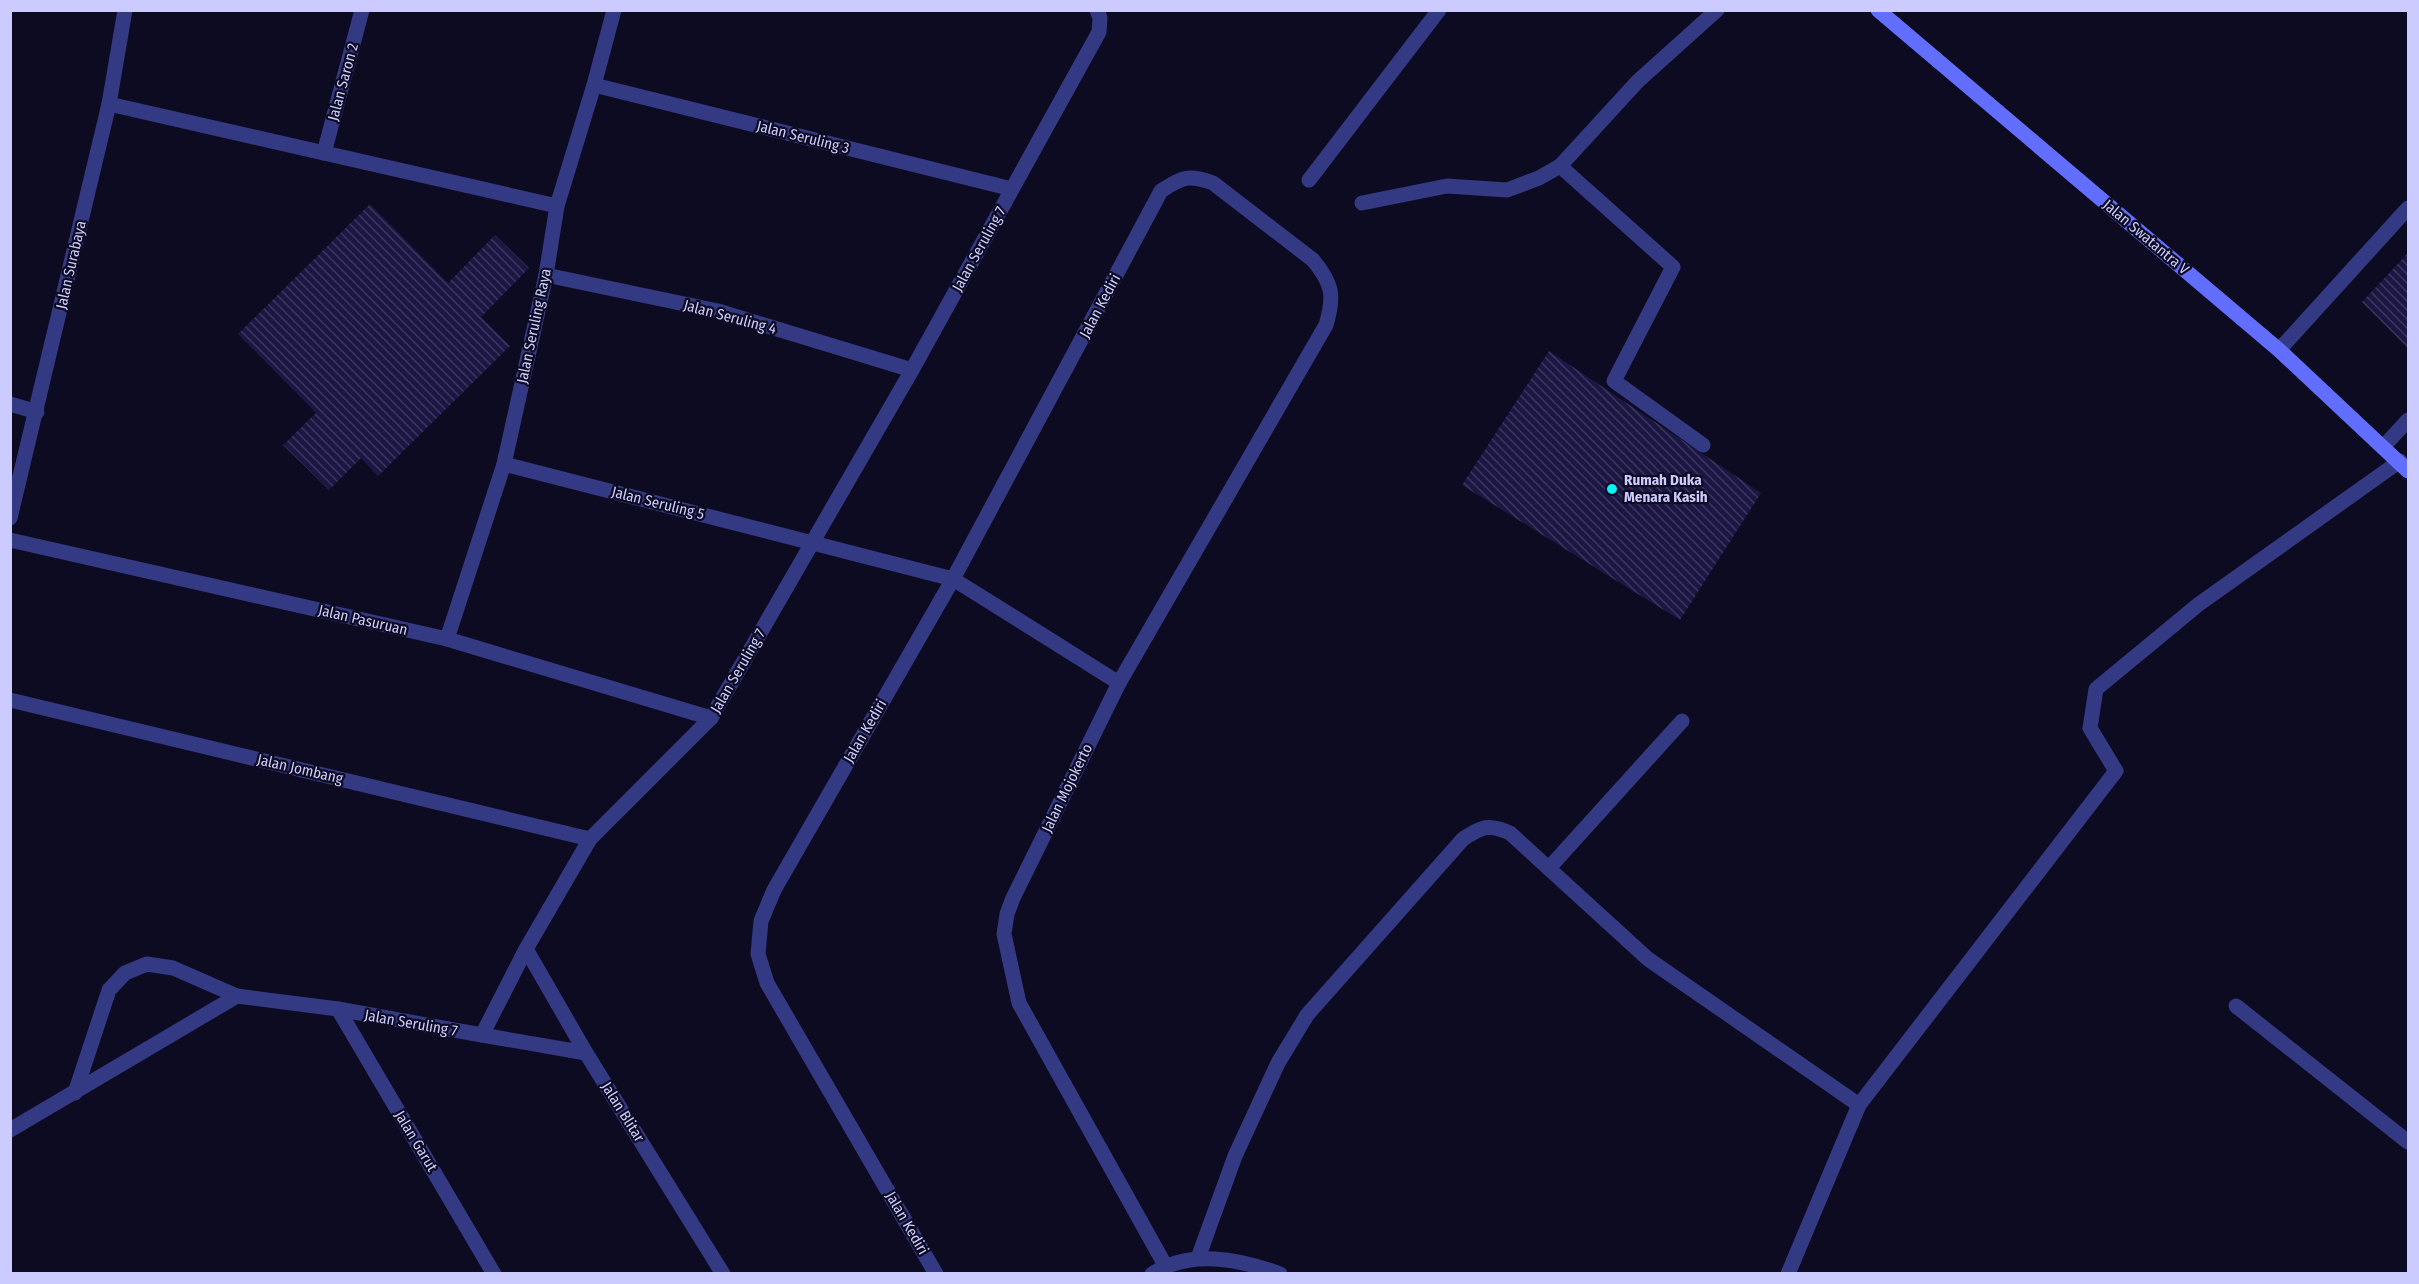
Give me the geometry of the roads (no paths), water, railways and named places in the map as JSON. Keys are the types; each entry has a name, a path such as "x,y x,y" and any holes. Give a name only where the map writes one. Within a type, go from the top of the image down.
{"main road":[{"name":"Jalan Swatantra V","path":"1878,10 2279,350 2404,466"}],"street":[{"name":"Jalan Surabaya","path":"10,518 110,104 125,10"},
{"name":"Jalan Saron 2","path":"324,153 362,10"},
{"name":"Jalan Seruling Raya","path":"447,639 504,464 546,275 557,206 594,86 614,10"},
{"name":"Jalan Seruling 7","path":"75,1093 109,990 125,973 147,964 173,968 237,996 338,1009 482,1035 526,949 590,839 711,718 912,370 1099,32 1100,18 1097,10"},
{"path":"1309,180 1439,10"},
{"path":"1362,203 1447,186 1507,190 1539,178 1560,166 1638,81 1717,10"},
{"name":"Jalan Seruling 3","path":"594,86 1012,189"},
{"path":"110,104 557,206"},
{"path":"1560,166 1674,267 1614,381 1703,445"},
{"name":"Jalan Mojokerto","path":"1158,1269 1019,1004 1004,934 1007,914 1119,682 1326,325 1332,306 1331,289 1325,275 1304,252 1213,183 1196,177 1180,178 1161,191"},
{"name":"Jalan Kediri","path":"936,1274 767,983 758,954 761,921 774,890 953,579 1161,191"},
{"path":"2279,350 2409,208"},
{"name":"Jalan Seruling 4","path":"546,275 718,311 912,370"},
{"path":"10,404 37,412"},
{"path":"2384,446 2409,420"},
{"name":"Jalan Seruling 5","path":"504,464 953,579 1119,682"},
{"path":"1788,1274 1859,1105 2116,771 2090,728 2096,689 2199,604 2404,466"},
{"name":"Jalan Pasuruan","path":"10,540 447,639 711,718"},
{"name":"Jalan Jombang","path":"10,700 590,839"},
{"path":"1549,868 1682,721"},
{"path":"1198,1258 1235,1156 1278,1063 1307,1015 1463,839 1481,827 1496,826 1510,833 1648,959 1859,1105"},
{"name":"Jalan Blitar","path":"526,949 586,1053 723,1274"},
{"path":"10,1130 237,996"},
{"path":"2236,1006 2409,1142"},
{"name":"Jalan Garut","path":"338,1009 494,1274"},
{"path":"482,1035 586,1053"},
{"path":"1158,1269 1198,1258 1246,1262 1280,1274"}],"place":[{"name":"Rumah Duka Menara Kasih","path":"1612,489"}]}
